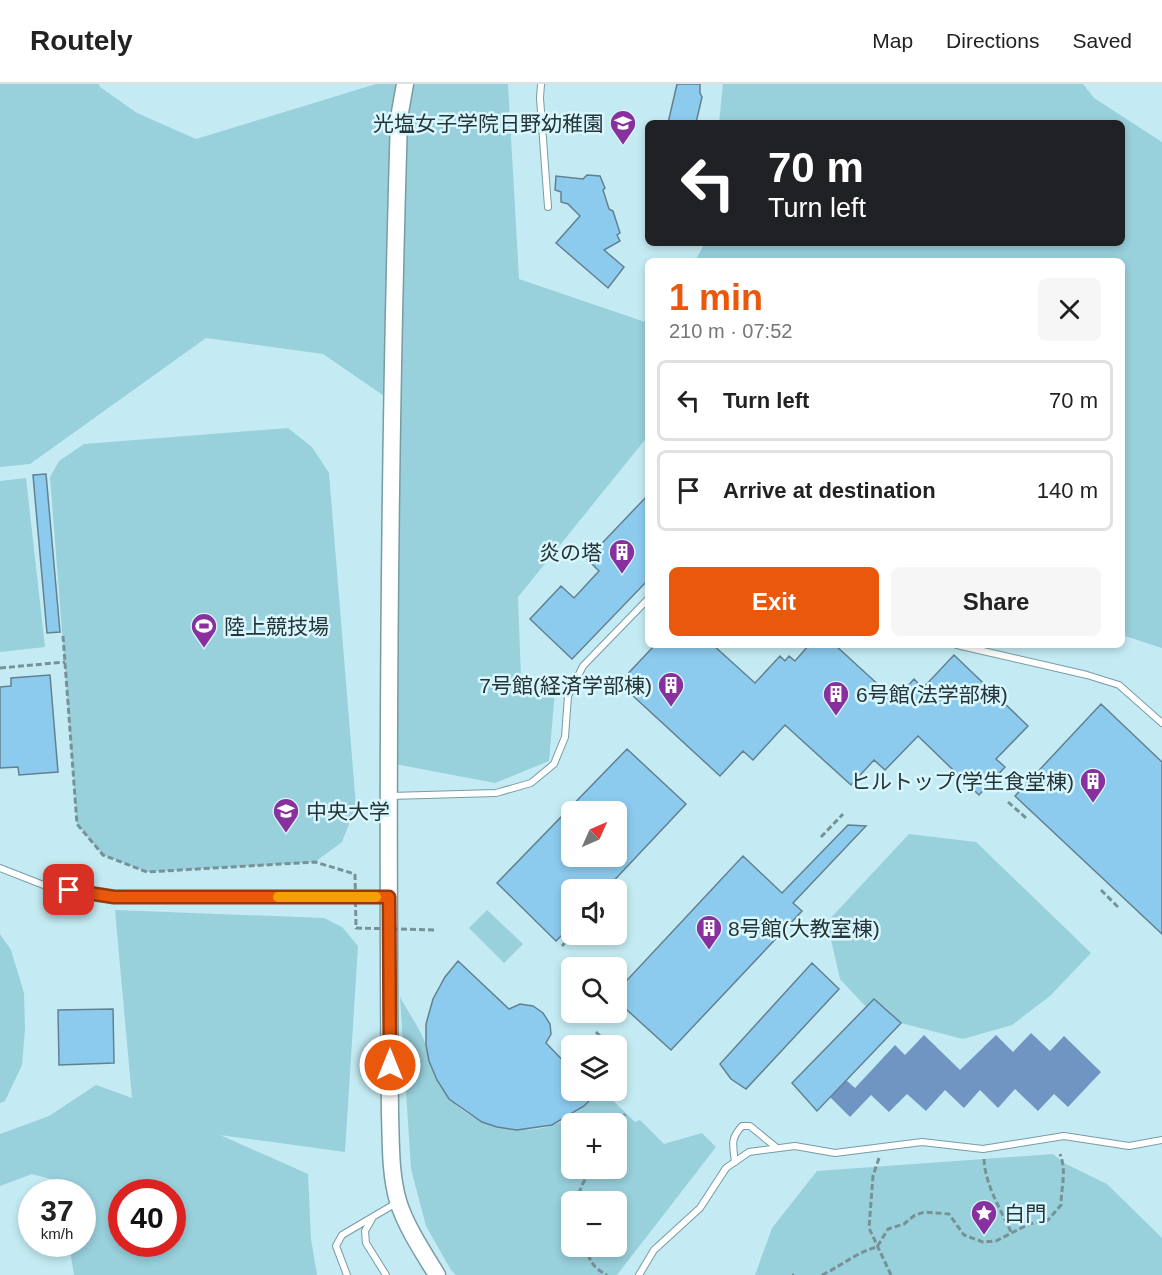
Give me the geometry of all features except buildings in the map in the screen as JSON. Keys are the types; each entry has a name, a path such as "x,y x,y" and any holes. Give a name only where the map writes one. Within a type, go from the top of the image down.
{"street":[{"path":"405,84 401,100 399,148 394,384 389,796 390,1124 392,1163 399,1202 410,1229 437,1275"}],"lane":[{"path":"541,84 548,207"},
{"path":"389,796 496,793 531,783 554,764 565,737 568,696 583,666 645,602"},
{"path":"970,648 1087,675 1119,685 1162,723"},
{"path":"0,868 46,886 114,897 389,897"},
{"path":"735,1162 732,1144 734,1135 742,1126 750,1126 777,1148"},
{"path":"639,1275 654,1251 700,1208 726,1168 749,1152 795,1146 835,1153 922,1142 983,1149 1064,1136 1129,1146 1162,1140"},
{"path":"347,1275 336,1246 342,1235 399,1202"},
{"path":"373,1216 365,1231 366,1243 386,1275"}],"path":[{"path":"63,636 77,824 103,855 147,872 315,862 356,874 356,928 436,930"},
{"path":"0,668 65,662"},
{"path":"1008,802 1026,818"},
{"path":"821,837 843,814"},
{"path":"1101,890 1118,907"},
{"path":"596,1032 599,1035"},
{"path":"883,1147 873,1176 869,1228 891,1275"},
{"path":"822,1275 841,1266 863,1251 877,1247 888,1229 904,1224 915,1215 925,1212 949,1214 964,1234 983,1242 1012,1234 1029,1224 1048,1220 1061,1205 1061,1190 1065,1176 1064,1163 1060,1154"},
{"path":"984,1159 984,1169 994,1196 1012,1234"},
{"path":"589,1257 597,1270 607,1275"}],"shaded area":[{"path":"0,84 99,84 137,113 196,139 376,84 508,84 519,279 645,322 645,440 518,597 521,678 555,690 549,761 495,783 395,764 390,400 323,354 206,338 30,464 0,467"},
{"path":"723,84 1083,84 1094,98 1162,142 1162,648 1125,636 1125,258 697,258 703,246 1125,246 1125,120 719,120"},
{"name":"陸上競技場","path":"288,428 312,447 329,473 356,806 342,842 315,862 147,872 103,855 77,824 50,477 59,461 84,444"},
{"path":"26,478 45,647 0,652 0,481"},
{"path":"909,834 976,842 1091,953 1050,996 1012,1025 963,1039 901,1023 874,999 866,1007 840,979 827,922"},
{"path":"115,910 324,918 342,927 358,946 345,1152 220,1135 308,1174 311,1239 317,1275 74,1275 71,1257 96,1257 96,1179 51,1179 32,1174 0,1186 0,1134 49,1116 96,1085 132,1098"},
{"path":"487,910 523,944 504,963 469,928"},
{"path":"0,934 11,950 24,993 25,1029 22,1065 5,1101 0,1103"},
{"path":"400,997 421,1032 437,1080 458,1106 471,1116 501,1128 534,1129 561,1121 561,1179 627,1179 627,1114 635,1122 640,1120 664,1144 702,1133 716,1147 617,1275 456,1275 426,1226 411,1169"},
{"path":"1031,1033 1050,1051 1064,1036 1101,1072 1068,1107 1054,1094 1038,1111 1015,1089 998,1108 980,1090 964,1108 945,1090 926,1111 907,1094 889,1112 871,1095 850,1117 830,1097 846,1080 855,1088 895,1045 905,1055 924,1035 960,1070 996,1035 1013,1052"},
{"path":"589,1101 613,1101 626,1113 574,1113"},
{"path":"1053,1154 1064,1163 1107,1184 1162,1238 1162,1275 755,1275 772,1228 817,1171"}],"slow traffic":[{"path":"278,897 376,897"}],"place":[{"name":"光塩女子学院日野幼稚園","path":"623,146"},
{"name":"炎の塔","path":"622,575"},
{"name":"陸上競技場","path":"204,649"},
{"name":"7号館(経済学部棟)","path":"671,708"},
{"name":"6号館(法学部棟)","path":"836,717"},
{"name":"ヒルトップ(学生食堂棟)","path":"1093,804"},
{"name":"中央大学","path":"286,834"},
{"name":"8号館(大教室棟)","path":"709,951"},
{"name":"白門","path":"984,1236"}],"route":[{"path":"69,890 114,897 389,897 390,1065"}]}
